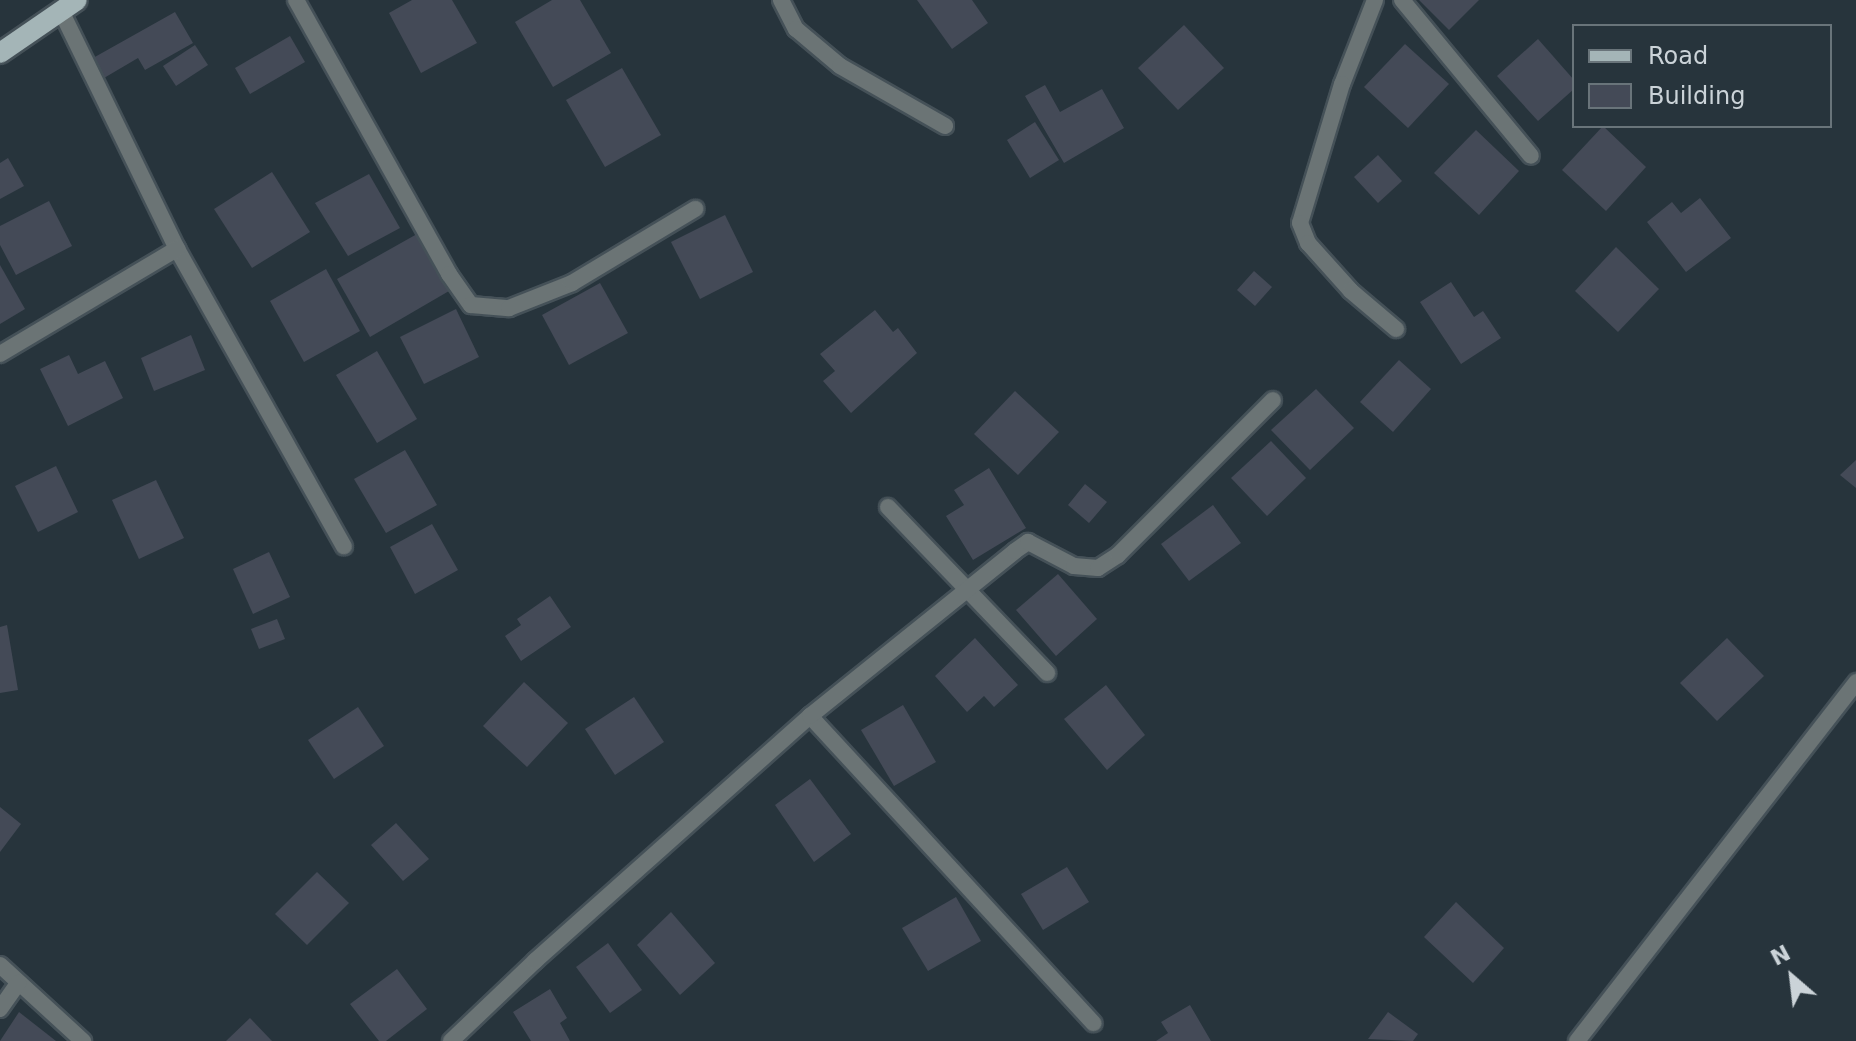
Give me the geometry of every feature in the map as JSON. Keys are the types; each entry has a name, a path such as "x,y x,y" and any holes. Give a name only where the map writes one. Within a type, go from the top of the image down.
{"main road":[{"path":"0,53 69,6"}],"street":[{"path":"296,0 449,274 471,305 509,308 572,283 695,209"},
{"path":"781,0 796,29 840,66 945,126"},
{"path":"1375,0 1342,84 1300,223 1308,243 1351,291 1396,329"},
{"path":"1402,0 1531,156"},
{"path":"69,6 177,249 344,546"},
{"path":"0,354 177,249"},
{"path":"451,1041 535,961 810,716 966,589 1028,542 1074,566 1098,568 1118,555 1273,400"},
{"path":"888,507 1047,673"},
{"path":"1577,1041 1856,682"},
{"path":"810,716 1093,1023"},
{"path":"0,965 83,1041"},
{"path":"0,1009 18,983"}],"building":[{"path":"412,0 452,0 477,43 421,73 389,13"},
{"path":"552,0 580,0 611,53 553,87 515,22"},
{"path":"917,0 972,0 988,23 952,49"},
{"path":"1419,0 1479,0 1449,30"},
{"path":"175,12 193,43 145,70 138,58 104,78 93,58"},
{"path":"1184,25 1224,68 1178,110 1138,68"},
{"path":"290,36 305,62 250,94 235,68"},
{"path":"1538,39 1572,78 1572,91 1538,121 1497,76"},
{"path":"1405,44 1449,84 1408,128 1364,87"},
{"path":"195,45 208,65 176,86 163,66"},
{"path":"622,68 661,135 605,167 566,100"},
{"path":"1045,85 1060,112 1102,89 1124,128 1064,163 1025,96"},
{"path":"1035,122 1059,160 1030,178 1007,140"},
{"path":"1601,128 1605,128 1646,167 1606,211 1562,170"},
{"path":"1476,130 1519,171 1479,215 1434,173"},
{"path":"1378,155 1402,181 1378,203 1354,177"},
{"path":"8,158 24,186 0,199 0,163"},
{"path":"272,172 310,232 252,268 214,209"},
{"path":"369,174 400,228 348,256 315,203"},
{"path":"1700,198 1731,238 1686,272 1647,222 1672,202 1681,213"},
{"path":"49,201 72,246 16,275 0,245 0,226"},
{"path":"725,215 753,272 700,299 671,242"},
{"path":"417,234 449,291 370,337 337,279"},
{"path":"1616,247 1659,289 1618,332 1575,291"},
{"path":"0,265 25,309 0,324"},
{"path":"326,269 360,331 304,362 270,301"},
{"path":"1254,271 1272,287 1255,306 1237,290"},
{"path":"1451,282 1474,317 1483,311 1501,338 1461,364 1420,302"},
{"path":"600,283 628,333 569,365 542,315"},
{"path":"456,309 479,357 424,384 400,337"},
{"path":"875,310 893,332 898,328 917,353 851,413 823,381 835,371 820,354"},
{"path":"191,335 205,370 154,391 141,358"},
{"path":"377,351 417,419 377,443 336,375"},
{"path":"69,355 78,374 105,361 123,398 68,426 40,369"},
{"path":"1399,360 1431,389 1393,432 1360,402"},
{"path":"1316,389 1354,428 1310,470 1271,430"},
{"path":"1015,391 1059,432 1018,475 974,434"},
{"path":"1271,441 1306,478 1267,516 1231,478"},
{"path":"405,450 437,505 386,533 354,479"},
{"path":"1856,460 1856,488 1840,475"},
{"path":"56,466 78,512 38,532 15,486"},
{"path":"989,468 1026,528 973,560 946,516 964,505 954,490"},
{"path":"156,480 184,538 139,559 112,500"},
{"path":"1085,484 1107,502 1089,523 1068,505"},
{"path":"1213,505 1241,543 1189,581 1161,544"},
{"path":"432,524 458,570 415,594 390,547"},
{"path":"269,552 290,597 253,614 233,569"},
{"path":"1058,574 1097,619 1056,656 1016,610"},
{"path":"550,596 571,627 521,661 505,636 521,625 517,619"},
{"path":"277,619 285,639 259,649 251,629"},
{"path":"7,625 18,690 0,693 0,627"},
{"path":"975,638 1018,685 994,707 984,696 967,712 935,676"},
{"path":"1727,638 1764,676 1717,721 1680,683"},
{"path":"524,682 568,723 527,767 483,726"},
{"path":"1106,685 1145,735 1107,770 1064,719"},
{"path":"634,697 664,742 615,775 585,729"},
{"path":"903,705 936,762 894,786 861,730"},
{"path":"358,707 384,746 334,779 308,740"},
{"path":"810,779 851,834 814,862 775,805"},
{"path":"0,807 21,824 0,852"},
{"path":"396,823 429,859 403,881 371,845"},
{"path":"1067,867 1089,902 1043,930 1021,894"},
{"path":"317,872 349,903 307,945 275,914"},
{"path":"956,897 981,941 928,971 902,928"},
{"path":"1456,902 1504,948 1473,983 1424,937"},
{"path":"671,912 715,963 680,995 637,945"},
{"path":"608,943 642,990 610,1013 576,967"},
{"path":"397,969 427,1009 386,1041 379,1041 350,1004"},
{"path":"550,989 567,1018 560,1023 570,1041 531,1041 513,1012"},
{"path":"1190,1005 1211,1041 1156,1041 1168,1033 1161,1022"},
{"path":"19,1012 56,1041 0,1041"},
{"path":"1388,1012 1418,1034 1413,1041 1368,1039"},
{"path":"250,1018 272,1041 226,1041"}]}
